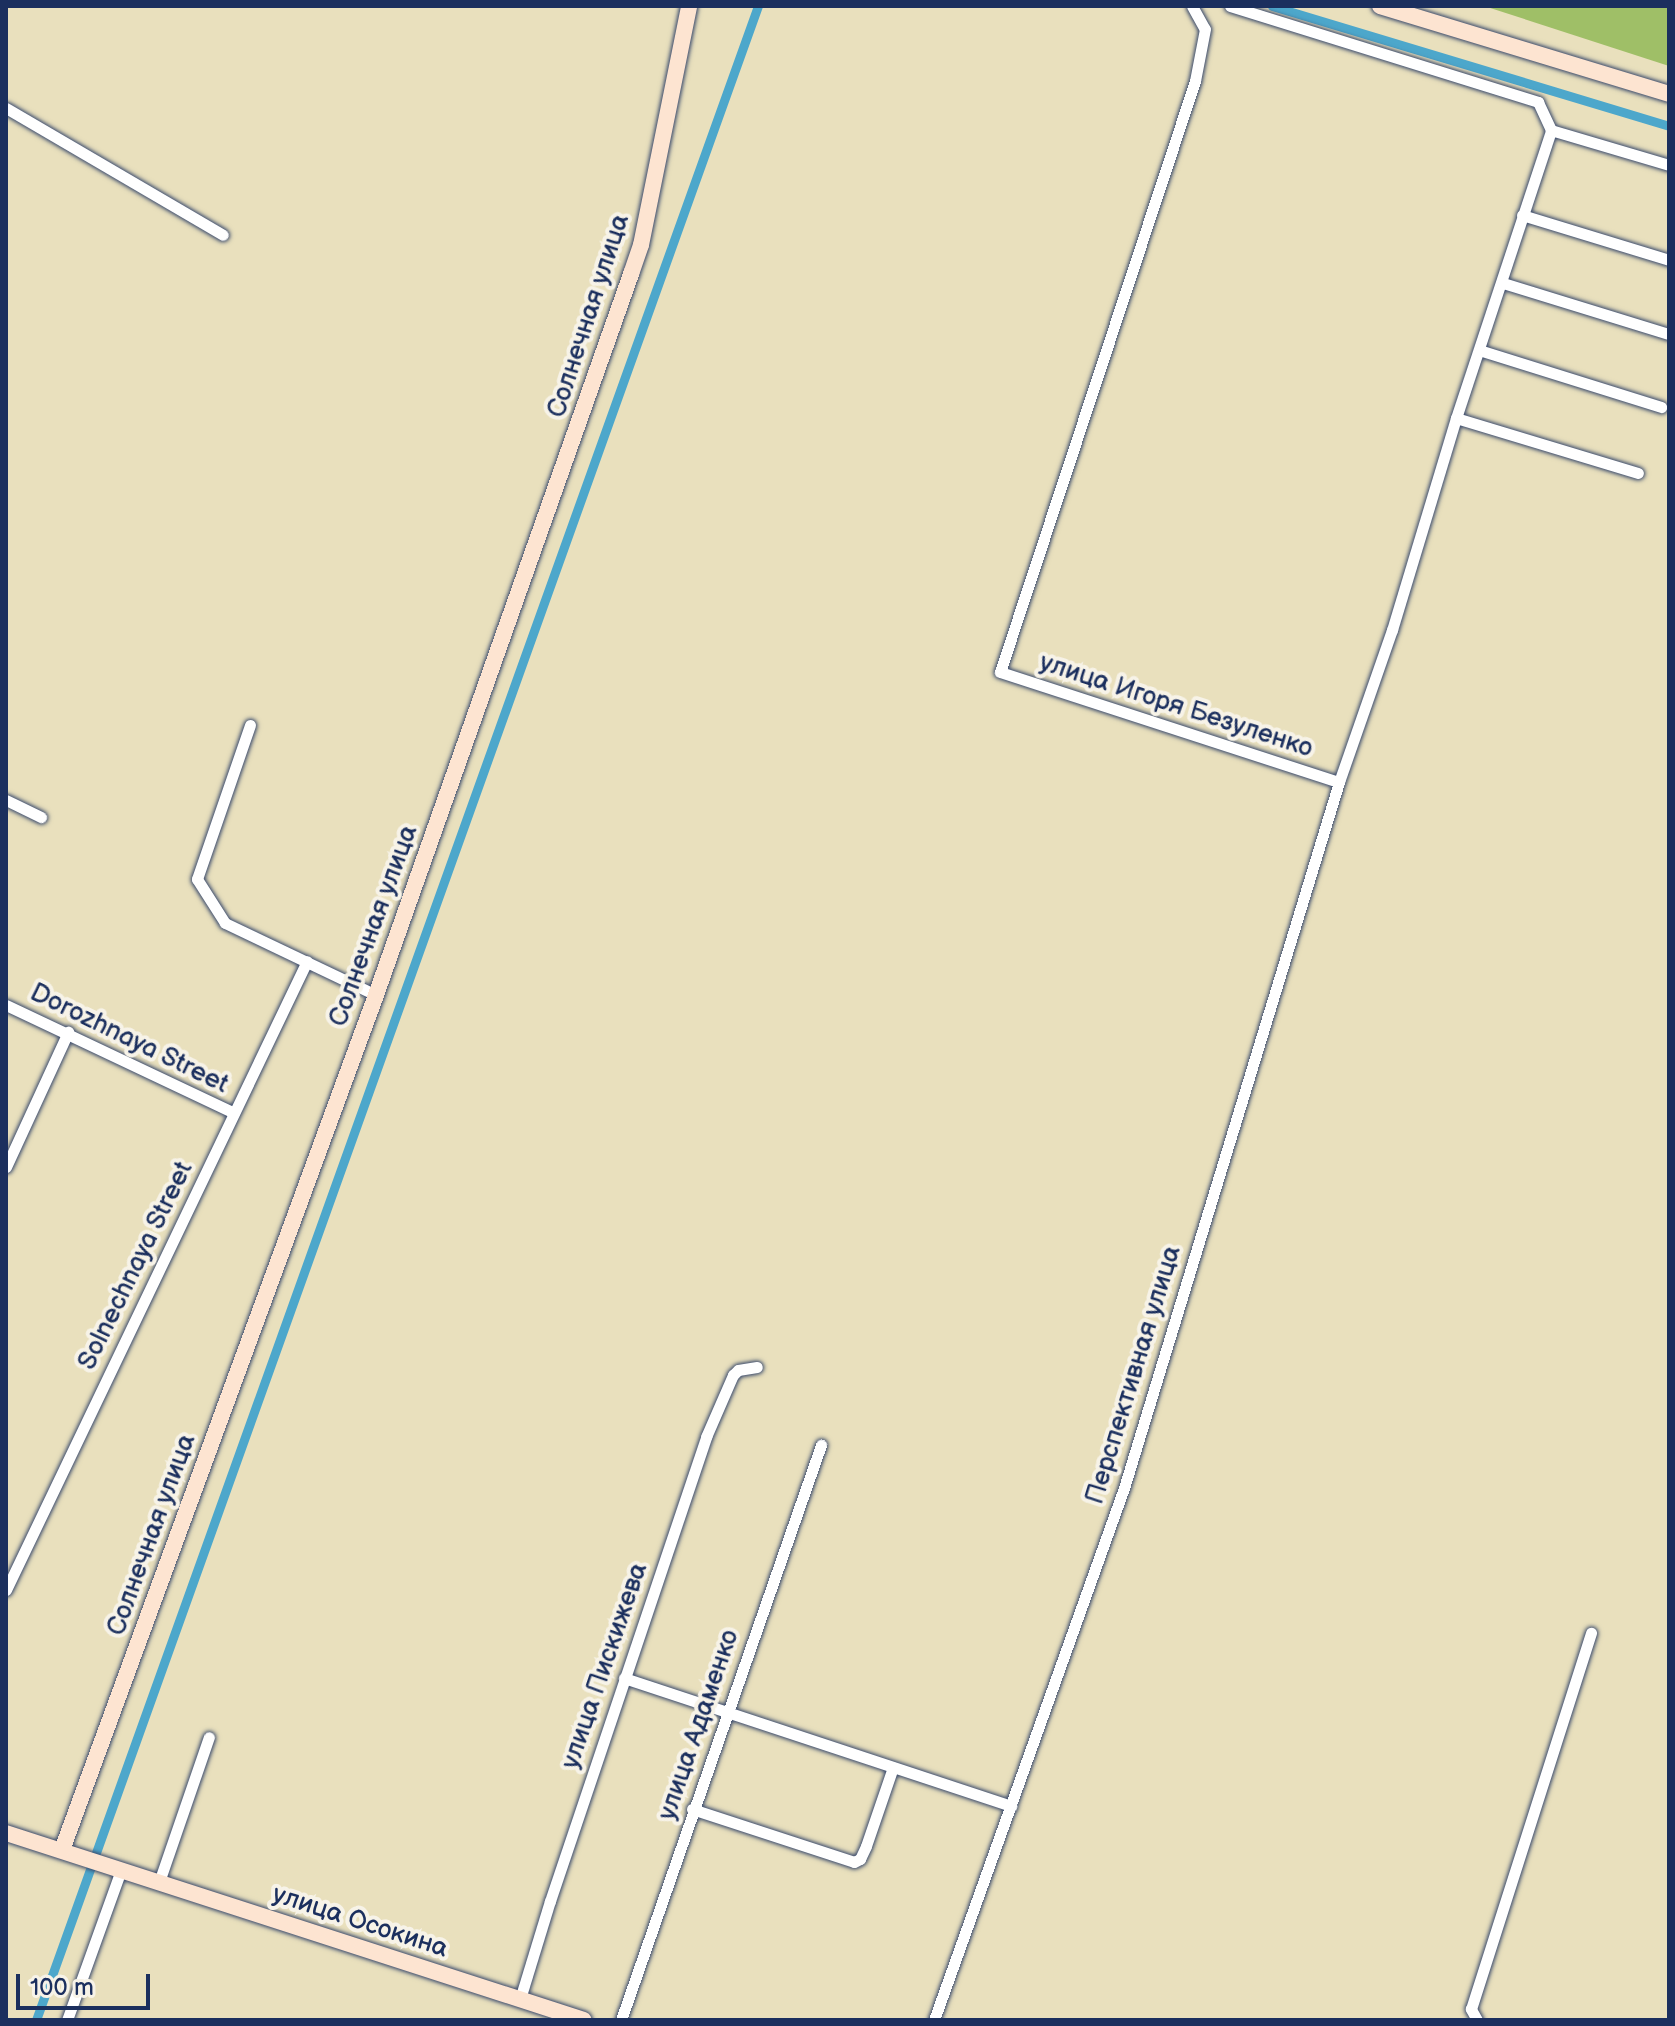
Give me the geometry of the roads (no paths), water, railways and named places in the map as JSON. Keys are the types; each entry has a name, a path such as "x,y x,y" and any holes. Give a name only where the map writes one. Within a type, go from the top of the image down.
{"main road":[{"name":"Солнечная улица","path":"62,1850 376,995 641,245 689,6"},
{"path":"1380,6 1669,94"},
{"name":"улица Осокина","path":"6,1833 584,2020"}],"street":[{"name":"улица Игоря Безуленко","path":"1192,6 1205,29 1195,81 1000,672 1339,782"},
{"path":"1230,6 1538,102 1551,130 1669,165"},
{"path":"6,108 223,235"},
{"name":"Перспективная улица","path":"934,2020 1124,1488 1339,782 1422,538 1456,418 1551,130"},
{"path":"1522,215 1669,260"},
{"path":"1503,283 1669,334"},
{"path":"1479,350 1661,407"},
{"path":"1456,418 1638,473"},
{"path":"250,725 197,879 225,923 376,995"},
{"path":"6,800 41,817"},
{"name":"Solnechnaya Street","path":"6,1590 307,961"},
{"name":"Dorozhnaya Street","path":"6,1005 234,1113"},
{"path":"6,1167 68,1032"},
{"name":"улица Пискижева","path":"520,1999 683,1502 730,1380 738,1370 757,1367"},
{"name":"улица Адаменко","path":"621,2020 821,1445"},
{"path":"1477,2020 1471,2009 1591,1633"},
{"path":"624,1678 1011,1806"},
{"path":"159,1882 209,1737"},
{"path":"692,1809 854,1862 860,1859 866,1846 893,1767"},
{"path":"67,2020 114,1867"}],"waterway":[{"path":"36,2020 758,6"},
{"path":"1272,6 1669,126"}]}
